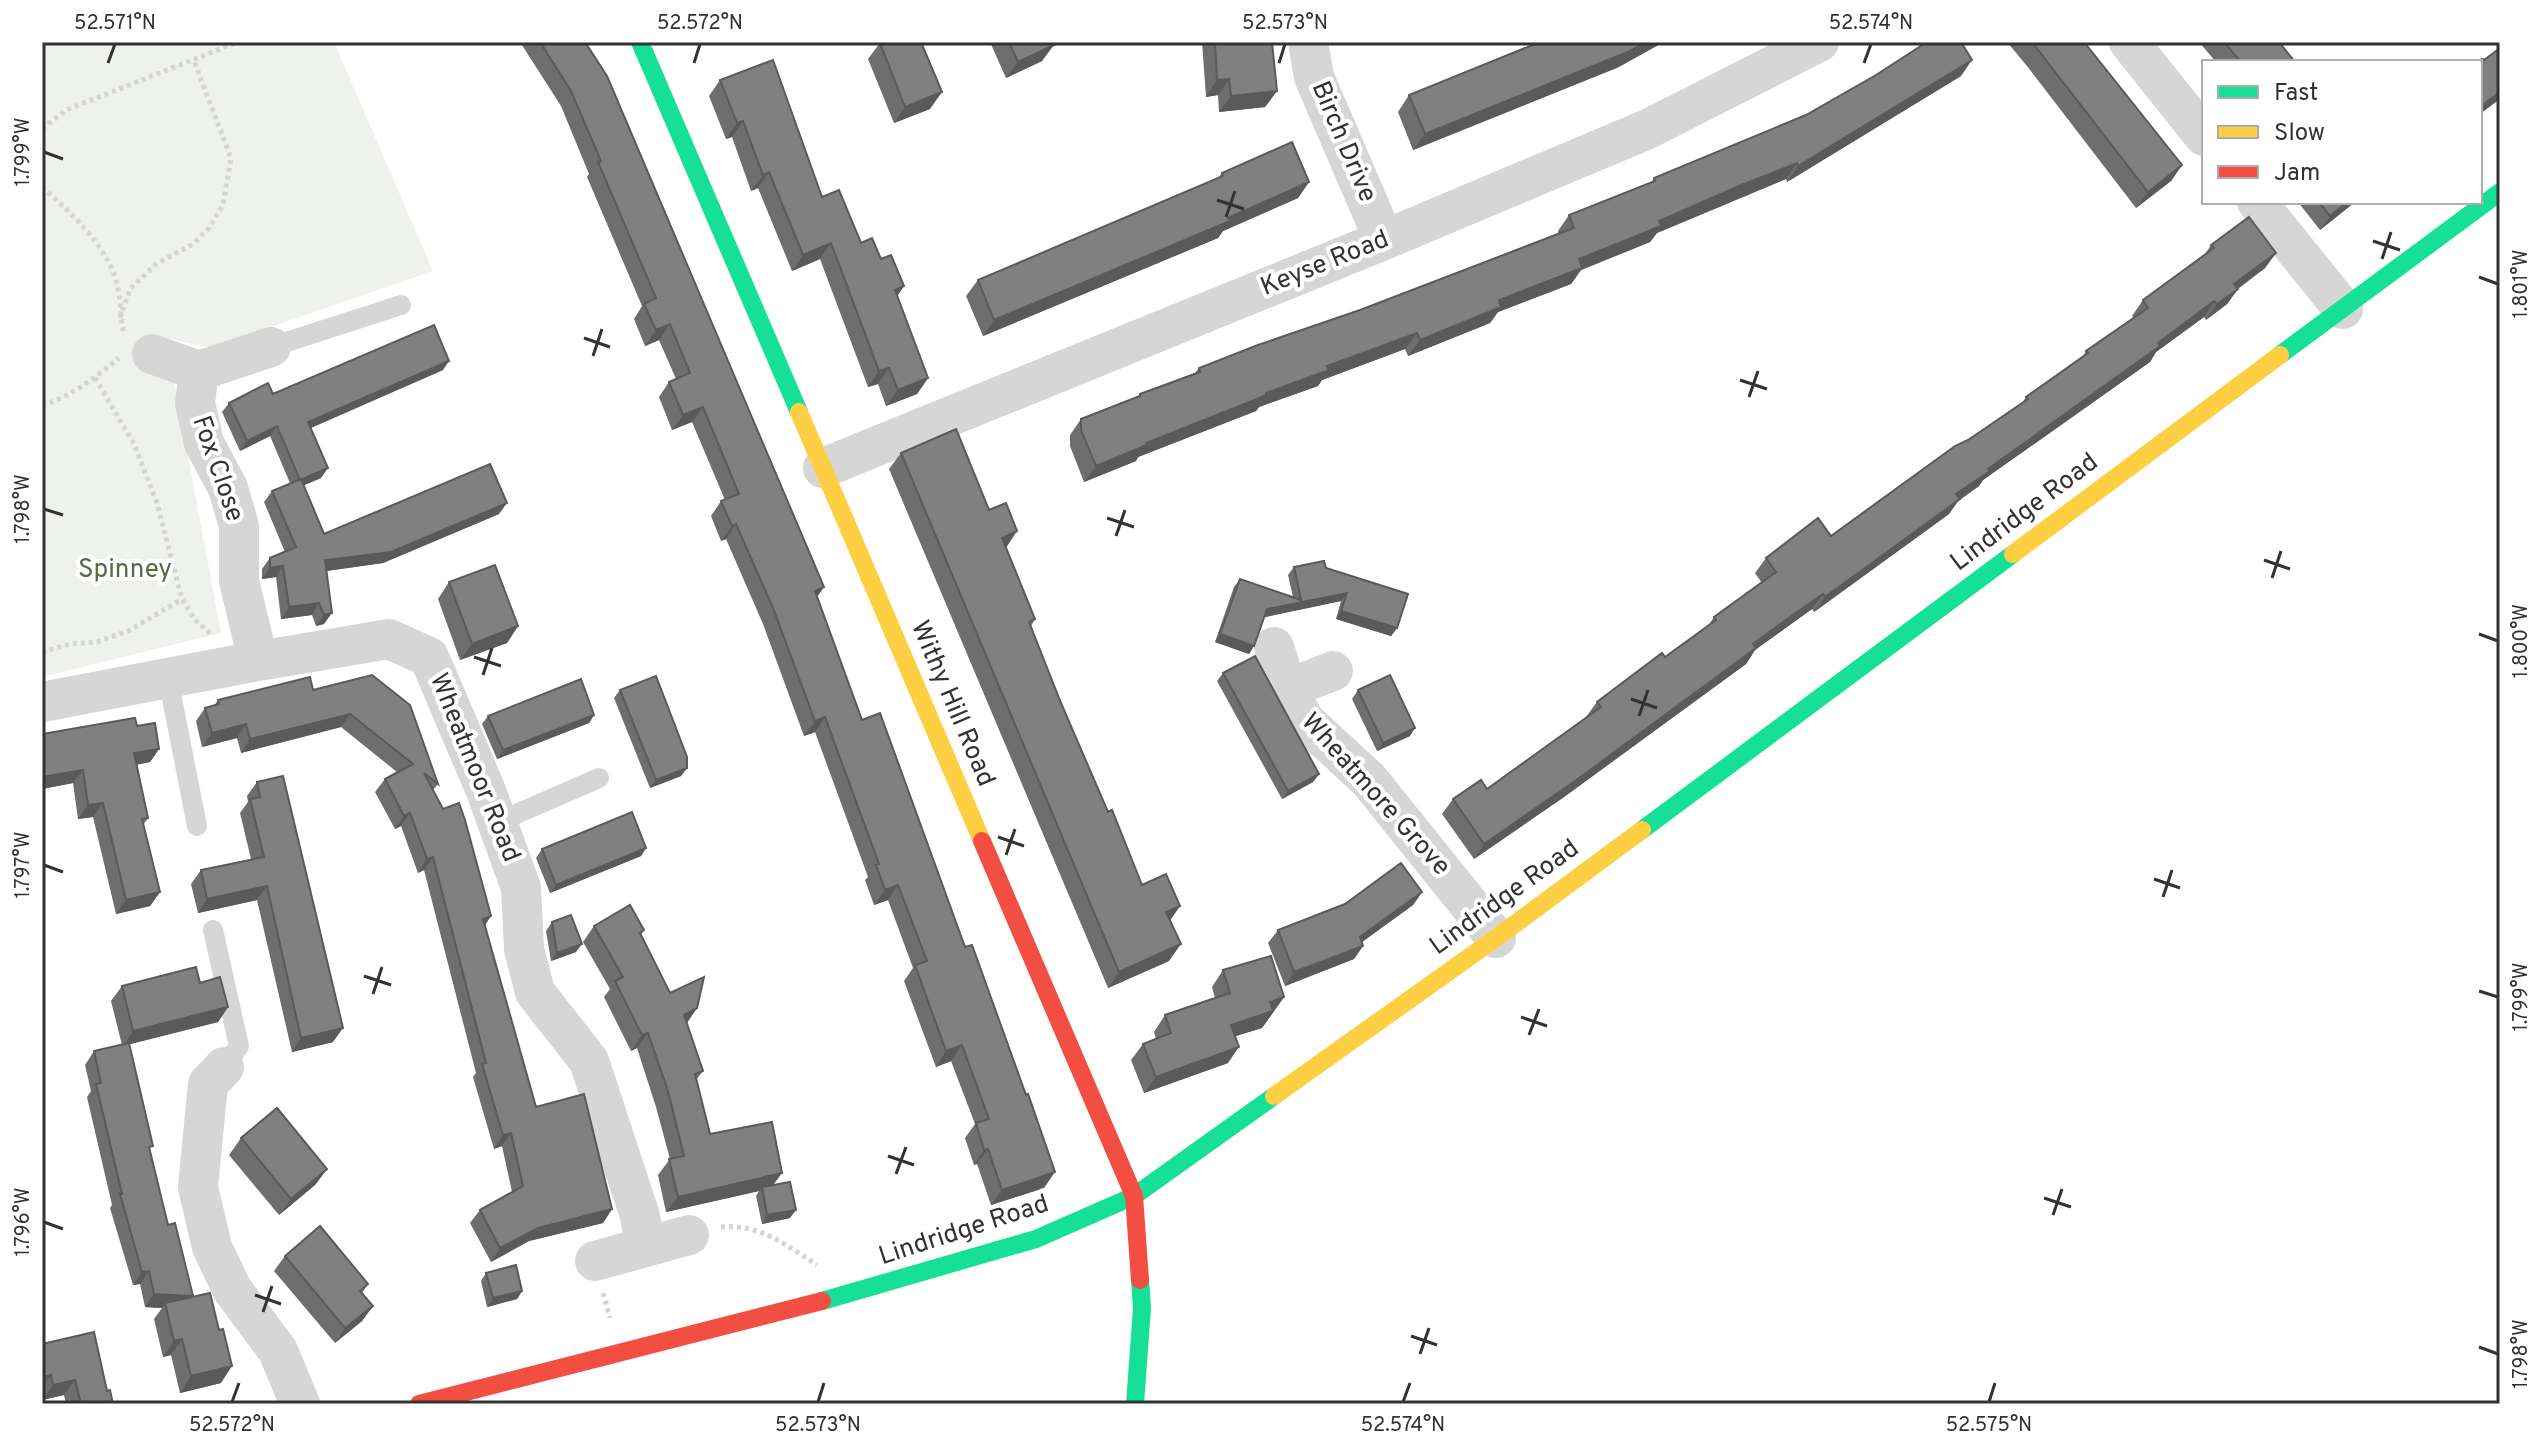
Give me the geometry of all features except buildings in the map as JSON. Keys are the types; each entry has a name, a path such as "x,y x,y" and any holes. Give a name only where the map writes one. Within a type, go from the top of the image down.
{"street":[{"name":"Birch Drive","path":"1308,42 1314,77 1384,240"},
{"name":"Keyse Road","path":"823,468 1648,129 1819,42"},
{"path":"2129,42 2202,133"},
{"name":"Withy Hill Road","path":"643,43 1134,1196 1142,1308 1135,1404"},
{"name":"Lindridge Road","path":"419,1404 859,1292 1036,1239 1134,1196 1496,938 2500,192"},
{"path":"2259,204 2343,309"},
{"path":"141,352 199,371 271,347"},
{"name":"Fox Close","path":"199,371 195,403 204,443 228,488 239,526 239,581 255,661"},
{"name":"Wheatmoor Road","path":"42,702 389,639 429,657 498,822 521,888 524,949 535,992 589,1061 640,1216 645,1246"},
{"name":"Wheatmore Grove","path":"1274,647 1287,689 1305,721 1369,780 1496,938"},
{"name":"Wheatmore Grove","path":"1287,689 1333,671"},
{"path":"204,1073 198,1187 212,1247 232,1289 278,1351 300,1404"},
{"path":"595,1261 689,1235"}],"lane":[{"path":"271,347 401,305"},
{"path":"168,678 197,826"},
{"path":"498,822 599,778"},
{"path":"204,1073 239,1046 213,930"},
{"path":"507,1382 512,1404"}],"path":[{"path":"42,129 66,110 238,42"},
{"path":"120,318 130,289 156,264 193,244 209,228 223,205 231,158 194,61"},
{"path":"42,187 82,227 105,256 118,287 120,318 141,352 53,402 42,405"},
{"path":"95,378 134,444 157,503 182,599 195,620 211,635 234,640 255,661"},
{"path":"42,652 70,644 97,642 130,630 182,599"},
{"path":"689,1235 725,1226 750,1229 775,1237 859,1292"},
{"path":"595,1261 618,1354"}],"green space":[{"name":"Spinney","path":"42,42 334,42 433,271 210,348 154,335 174,380 221,633 42,677"}],"traffic: fast":[{"path":"640,42 799,412"},
{"path":"2280,355 2500,192"},
{"path":"1642,830 2013,554"},
{"path":"822,1301 1036,1239 1134,1196 1274,1096"},
{"path":"1135,1404 1142,1308 1140,1280"}],"traffic: slow":[{"path":"2013,554 2280,355"},
{"path":"799,412 982,841"},
{"path":"1274,1096 1642,830"}],"traffic: jam":[{"path":"982,841 1134,1196 1140,1280"},
{"path":"419,1404 822,1301"}]}
